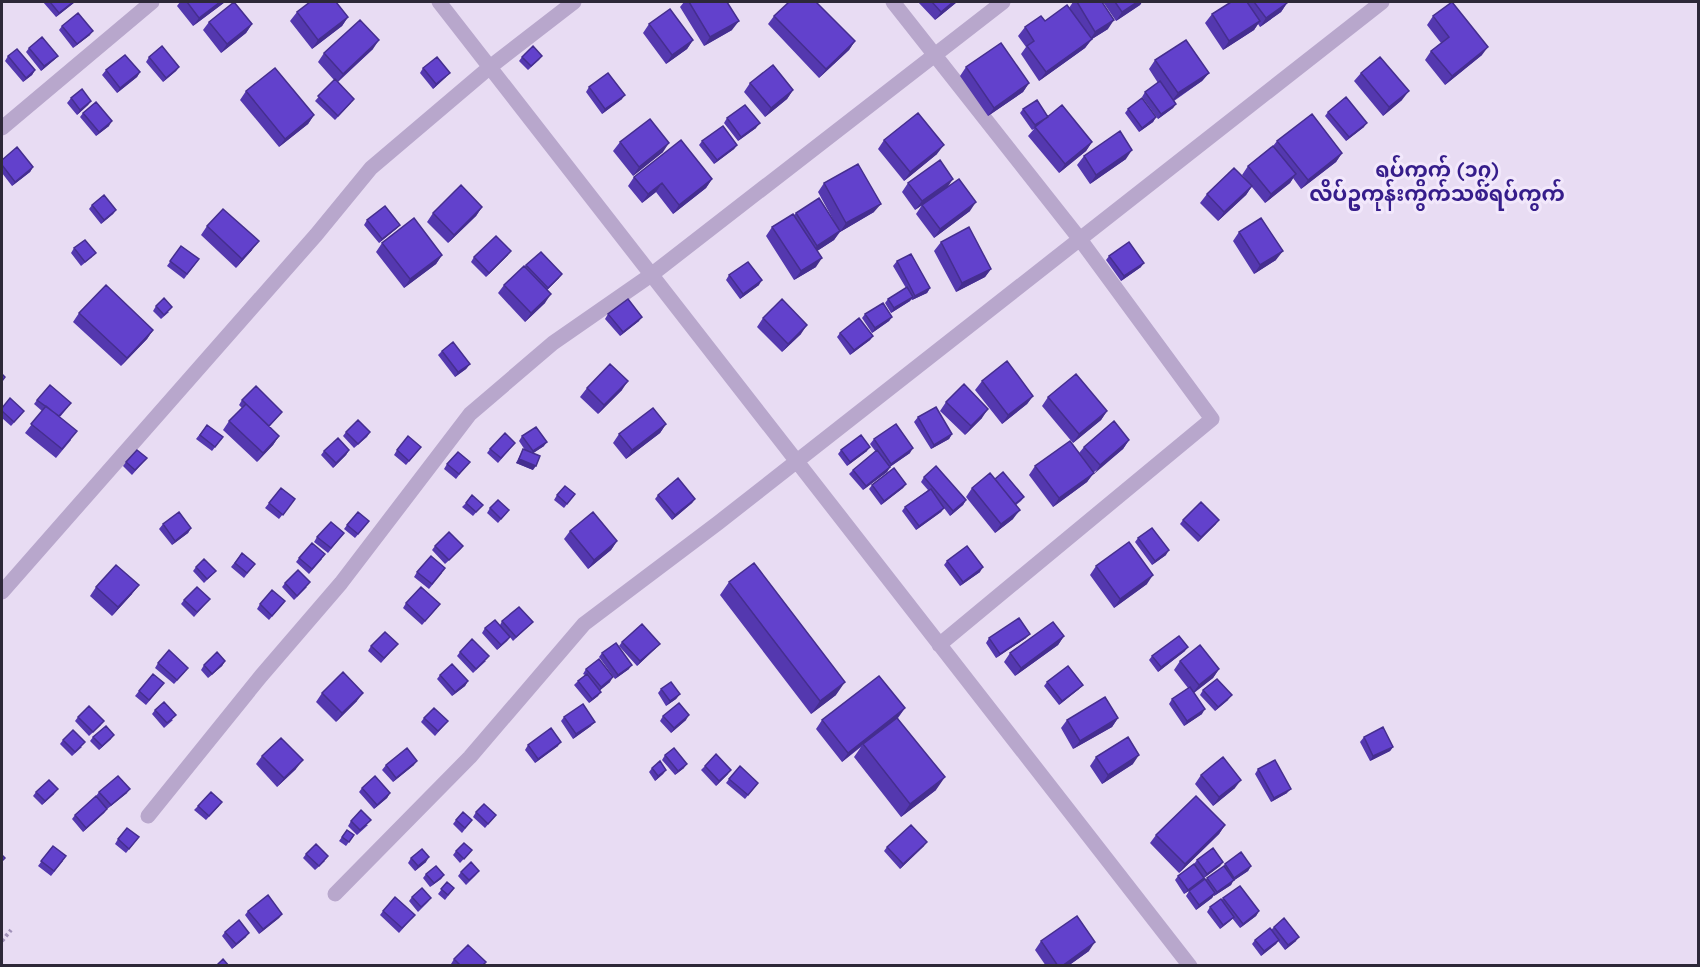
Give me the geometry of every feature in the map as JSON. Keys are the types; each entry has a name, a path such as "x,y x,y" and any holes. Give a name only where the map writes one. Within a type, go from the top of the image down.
{"street":[{"path":"2,128 152,2"},
{"path":"439,2 1190,966"},
{"path":"2,592 308,244 371,168 490,67 574,2"},
{"path":"893,2 1079,238 1212,419 939,645"},
{"path":"148,816 261,676 341,583 470,414 553,343 651,275 1003,2"},
{"path":"335,894 470,756 584,624 1382,2"}],"path":[{"path":"2,941 11,930"}],"building":[{"path":"50,2 73,2 59,13"},
{"path":"187,2 220,2 199,18"},
{"path":"234,2 252,24 227,44 209,22"},
{"path":"310,2 336,2 348,17 318,40 297,12"},
{"path":"689,2 727,2 739,21 710,37"},
{"path":"789,2 816,2 855,41 826,69 774,16"},
{"path":"932,2 953,2 941,12"},
{"path":"1077,2 1102,2 1114,20 1095,32"},
{"path":"1115,2 1137,2 1122,12"},
{"path":"1231,2 1247,2 1260,21 1229,41 1212,14"},
{"path":"1254,2 1286,2 1287,3 1266,18"},
{"path":"1452,2 1488,47 1452,76 1431,51 1449,37 1433,16"},
{"path":"1067,5 1092,39 1046,72 1027,46 1034,41 1025,27 1041,16 1045,21"},
{"path":"670,9 693,40 672,55 649,24"},
{"path":"78,13 93,31 77,44 62,26"},
{"path":"360,20 379,40 343,74 324,53"},
{"path":"42,37 58,56 44,66 29,48"},
{"path":"1186,40 1209,73 1178,93 1155,60"},
{"path":"1001,43 1029,83 994,108 966,67"},
{"path":"162,46 179,67 166,78 149,57"},
{"path":"533,46 542,56 531,66 522,57"},
{"path":"17,49 35,70 26,78 8,56"},
{"path":"125,55 140,72 120,88 106,70"},
{"path":"437,57 450,73 436,84 423,68"},
{"path":"1380,57 1409,91 1389,107 1361,73"},
{"path":"773,65 793,90 771,108 750,83"},
{"path":"275,68 314,115 285,139 246,91"},
{"path":"608,73 625,95 605,109 589,87"},
{"path":"335,79 354,99 338,116 318,96"},
{"path":"1160,81 1176,104 1161,114 1145,92"},
{"path":"82,89 91,101 80,110 71,98"},
{"path":"1346,97 1367,123 1349,137 1328,112"},
{"path":"1142,98 1156,117 1142,128 1128,109"},
{"path":"1037,100 1048,117 1035,125 1023,109"},
{"path":"96,102 112,121 99,132 83,113"},
{"path":"745,105 760,123 741,137 727,118"},
{"path":"1062,105 1092,142 1065,164 1035,127"},
{"path":"918,113 944,145 910,172 884,140"},
{"path":"1312,114 1342,153 1308,180 1277,141"},
{"path":"650,119 669,143 639,167 620,142"},
{"path":"723,126 737,145 717,160 702,141"},
{"path":"1120,131 1132,150 1096,175 1084,156"},
{"path":"681,140 712,179 679,205 662,183 648,194 634,177"},
{"path":"1273,146 1296,174 1271,194 1248,166"},
{"path":"17,147 33,167 15,182 2,165 2,160"},
{"path":"940,160 953,179 922,201 908,183"},
{"path":"858,164 881,204 846,223 824,183"},
{"path":"1234,168 1252,186 1224,212 1207,194"},
{"path":"959,179 976,202 940,229 922,205"},
{"path":"461,185 482,207 454,235 433,213"},
{"path":"104,195 116,210 104,220 92,205"},
{"path":"819,198 840,231 817,246 796,213"},
{"path":"385,206 400,225 382,239 367,220"},
{"path":"223,209 259,241 242,259 207,226"},
{"path":"793,214 822,258 801,271 772,227"},
{"path":"414,218 442,255 410,279 382,243"},
{"path":"1261,218 1283,251 1260,265 1239,232"},
{"path":"969,227 991,269 962,283 941,242"},
{"path":"496,236 511,251 489,273 474,257"},
{"path":"85,240 96,253 85,262 74,248"},
{"path":"1129,242 1144,263 1124,276 1109,256"},
{"path":"181,246 199,259 187,274 170,261"},
{"path":"541,252 562,274 548,288 526,265"},
{"path":"911,254 930,288 915,296 897,261"},
{"path":"748,262 762,280 743,294 729,275"},
{"path":"524,266 551,294 531,313 504,285"},
{"path":"106,285 153,330 127,358 79,313"},
{"path":"907,287 913,297 894,308 888,299"},
{"path":"164,298 172,307 164,315 156,306"},
{"path":"628,299 642,317 623,332 608,314"},
{"path":"782,299 807,325 788,344 763,318"},
{"path":"883,303 892,317 875,328 865,314"},
{"path":"859,318 873,336 854,350 840,333"},
{"path":"453,342 470,364 458,372 442,351"},
{"path":"1007,361 1033,396 1008,415 982,381"},
{"path":"610,364 628,381 604,405 587,388"},
{"path":"1076,374 1107,411 1079,434 1048,397"},
{"path":"964,384 988,409 971,426 946,402"},
{"path":"50,385 71,403 59,416 37,400"},
{"path":"256,386 282,412 269,426 242,400"},
{"path":"10,398 24,411 14,422 2,411"},
{"path":"246,404 279,436 263,453 229,421"},
{"path":"46,406 77,431 62,449 31,424"},
{"path":"936,407 952,434 934,445 918,417"},
{"path":"653,408 666,424 632,450 619,434"},
{"path":"358,420 370,432 358,444 346,432"},
{"path":"1114,421 1129,440 1100,465 1084,447"},
{"path":"896,424 913,448 891,464 874,439"},
{"path":"207,425 223,437 215,447 200,435"},
{"path":"536,427 547,442 533,451 522,436"},
{"path":"505,433 515,443 501,458 490,449"},
{"path":"861,435 870,447 850,462 841,450"},
{"path":"408,436 421,447 409,461 397,450"},
{"path":"338,438 349,450 336,463 324,451"},
{"path":"1070,441 1094,473 1059,498 1035,466"},
{"path":"523,449 540,456 536,466 519,459"},
{"path":"137,450 147,458 135,470 126,462"},
{"path":"877,450 890,467 866,486 853,470"},
{"path":"458,452 470,462 459,474 447,464"},
{"path":"936,466 966,500 953,511 924,477"},
{"path":"894,468 906,484 884,501 872,485"},
{"path":"1003,472 1024,497 1015,504 995,479"},
{"path":"990,473 1020,510 1001,524 972,488"},
{"path":"678,478 695,499 675,515 658,495"},
{"path":"565,486 575,494 567,504 557,495"},
{"path":"281,488 295,499 283,515 269,503"},
{"path":"931,489 944,508 919,526 905,507"},
{"path":"472,495 483,505 476,512 466,503"},
{"path":"498,500 509,510 501,519 490,508"},
{"path":"1201,502 1219,520 1201,537 1183,520"},
{"path":"179,512 191,528 175,541 163,524"},
{"path":"358,512 369,521 358,534 347,525"},
{"path":"593,512 617,541 594,560 570,531"},
{"path":"331,522 344,533 331,548 317,537"},
{"path":"1152,528 1169,550 1155,561 1138,538"},
{"path":"449,532 463,546 449,560 435,546"},
{"path":"1129,542 1153,575 1120,599 1096,566"},
{"path":"312,543 325,554 312,569 299,558"},
{"path":"967,546 983,567 963,582 947,561"},
{"path":"242,553 255,564 247,573 235,563"},
{"path":"431,556 445,568 432,584 417,572"},
{"path":"204,559 216,571 207,579 196,567"},
{"path":"754,563 845,682 820,701 729,582"},
{"path":"116,565 139,585 118,607 96,587"},
{"path":"298,570 310,582 297,596 285,583"},
{"path":"197,587 210,599 197,612 184,600"},
{"path":"421,587 440,604 425,621 406,603"},
{"path":"272,590 285,601 272,616 260,604"},
{"path":"519,607 533,622 516,637 502,621"},
{"path":"1019,618 1030,634 1000,654 989,638"},
{"path":"495,620 510,637 501,645 485,628"},
{"path":"1053,622 1064,636 1021,668 1010,653"},
{"path":"642,624 660,644 640,661 622,642"},
{"path":"385,632 398,644 384,658 371,646"},
{"path":"1179,636 1188,647 1161,667 1152,656"},
{"path":"472,639 489,656 476,669 460,652"},
{"path":"616,643 632,665 618,675 602,653"},
{"path":"1200,645 1219,669 1199,685 1180,661"},
{"path":"169,650 188,668 177,680 158,663"},
{"path":"217,652 225,661 212,674 204,665"},
{"path":"599,659 613,677 601,687 586,669"},
{"path":"452,664 468,681 455,692 440,675"},
{"path":"1068,666 1083,685 1062,701 1047,682"},
{"path":"343,672 363,693 342,713 322,693"},
{"path":"153,674 164,683 149,700 139,691"},
{"path":"587,674 601,692 592,699 578,681"},
{"path":"879,676 905,708 848,753 822,720"},
{"path":"1217,679 1232,695 1218,707 1203,690"},
{"path":"671,682 680,694 670,701 661,689"},
{"path":"1190,687 1205,709 1187,721 1172,699"},
{"path":"1105,697 1118,718 1080,741 1067,720"},
{"path":"164,702 176,715 167,723 155,710"},
{"path":"679,703 689,715 674,728 663,716"},
{"path":"583,704 595,722 576,734 564,717"},
{"path":"89,706 104,721 93,732 78,717"},
{"path":"434,708 448,721 438,731 424,718"},
{"path":"897,718 945,777 910,804 863,744"},
{"path":"106,726 114,735 102,746 93,737"},
{"path":"1383,727 1393,747 1373,756 1364,737"},
{"path":"551,728 561,742 538,759 528,745"},
{"path":"73,730 85,742 75,752 63,740"},
{"path":"1128,737 1139,755 1108,775 1096,757"},
{"path":"281,738 303,760 284,778 262,756"},
{"path":"407,748 417,761 396,778 386,765"},
{"path":"674,748 687,764 678,771 665,755"},
{"path":"716,754 731,770 719,781 705,766"},
{"path":"1223,757 1241,780 1219,797 1201,775"},
{"path":"1275,760 1291,789 1274,798 1258,769"},
{"path":"660,761 666,770 658,776 652,768"},
{"path":"740,766 758,783 748,795 729,779"},
{"path":"118,776 130,789 111,805 99,792"},
{"path":"375,776 390,793 377,805 362,788"},
{"path":"49,780 58,789 45,801 36,792"},
{"path":"211,792 222,802 209,816 198,806"},
{"path":"96,796 107,809 86,828 75,815"},
{"path":"1196,796 1225,825 1185,864 1156,835"},
{"path":"484,804 496,815 488,824 476,812"},
{"path":"361,810 371,820 360,830 351,821"},
{"path":"463,812 472,820 465,828 456,820"},
{"path":"911,825 927,842 903,864 887,847"},
{"path":"127,828 139,837 129,849 118,839"},
{"path":"347,830 354,835 349,842 342,837"},
{"path":"464,843 472,850 464,859 456,851"},
{"path":"316,844 328,856 319,866 306,854"},
{"path":"53,846 66,856 54,871 41,861"},
{"path":"1213,848 1223,862 1207,874 1197,860"},
{"path":"422,849 429,857 418,866 411,858"},
{"path":"1241,852 1251,866 1234,878 1225,864"},
{"path":"471,862 479,871 469,880 461,872"},
{"path":"1194,864 1204,878 1188,890 1178,876"},
{"path":"436,866 444,875 434,883 426,874"},
{"path":"1224,866 1234,880 1217,892 1207,878"},
{"path":"1205,879 1215,893 1199,905 1189,891"},
{"path":"447,882 454,888 448,895 441,889"},
{"path":"1240,886 1259,911 1243,924 1223,898"},
{"path":"422,888 431,898 421,907 412,897"},
{"path":"268,895 282,914 263,929 248,911"},
{"path":"395,897 415,915 402,928 383,911"},
{"path":"1221,899 1234,917 1223,925 1210,907"},
{"path":"1077,916 1095,942 1062,966 1058,966 1041,941"},
{"path":"1284,918 1299,937 1288,945 1274,927"},
{"path":"239,920 249,933 236,944 225,932"},
{"path":"1270,928 1279,940 1264,951 1255,940"},
{"path":"468,945 486,962 482,966 461,966 454,959"},
{"path":"223,959 229,966 216,966"}],"district":[{"name":"ရပ်ကွက် (၁၇) လိပ်ဥကုန်းကွက်သစ်ရပ်ကွက်","path":"1437,182"}]}
